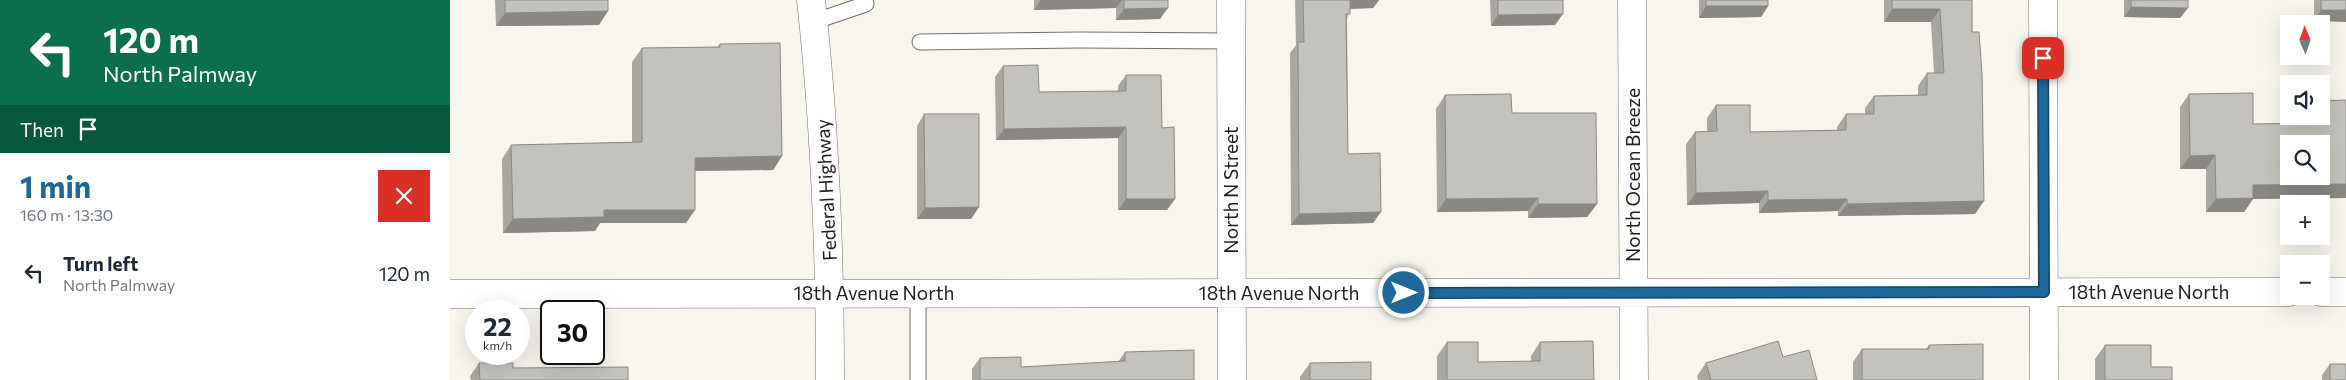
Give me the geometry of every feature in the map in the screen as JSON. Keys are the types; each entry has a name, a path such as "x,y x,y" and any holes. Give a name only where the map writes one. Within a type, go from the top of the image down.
{"street":[{"name":"North N Street","path":"1231,0 1232,380"},
{"name":"North Ocean Breeze","path":"1632,0 1634,380"},
{"path":"2043,0 2044,380"},
{"name":"Federal Highway","path":"812,11 821,90 827,189 830,380"},
{"name":"18th Avenue North","path":"450,294 2280,292"},
{"path":"2330,292 2346,292"}],"lane":[{"path":"812,11 866,4 866,0"},
{"path":"920,42 1080,40 1231,42"},
{"path":"918,294 918,380"}],"building":[{"path":"505,0 608,0 608,11 505,13"},
{"path":"1124,0 1168,0 1168,8 1124,9"},
{"path":"1303,0 1350,0 1350,14 1346,14 1348,154 1380,153 1381,212 1299,214 1298,42 1304,42"},
{"path":"1498,0 1563,0 1563,14 1498,15"},
{"path":"1706,0 1768,0 1768,6 1706,6"},
{"path":"1892,0 1972,0 1972,32 1979,32 1982,74 1984,201 1847,204 1847,199 1768,200 1768,191 1696,193 1695,132 1717,131 1716,105 1750,105 1750,132 1846,130 1846,114 1874,114 1874,96 1927,95 1927,73 1944,73 1940,9 1892,9"},
{"path":"2131,0 2188,0 2188,8 2131,7"},
{"path":"2321,0 2346,0 2346,10 2321,10"},
{"path":"780,43 782,156 695,158 695,210 604,210 604,217 513,219 511,145 642,142 642,48 720,47 720,44"},
{"path":"1038,65 1039,92 1126,91 1126,75 1161,75 1162,128 1174,127 1175,199 1126,199 1126,127 1004,129 1003,66"},
{"path":"2253,93 2253,124 2330,125 2330,101 2346,100 2346,184 2330,184 2330,135 2280,135 2280,185 2253,185 2253,198 2216,199 2215,155 2190,156 2189,94"},
{"path":"1511,94 1512,113 1596,113 1597,204 1538,204 1538,198 1446,199 1445,95"},
{"path":"924,114 979,114 979,207 925,208"},
{"path":"1593,341 1594,380 1447,380 1447,342 1478,342 1478,362 1540,361 1540,342"},
{"path":"1778,341 1783,357 1809,350 1817,380 1711,380 1706,363"},
{"path":"1983,344 1983,380 1862,380 1862,349 1929,349 1929,345"},
{"path":"2105,345 2151,345 2151,367 2172,367 2172,380 2105,380"},
{"path":"1194,350 1194,380 980,380 980,358 1021,357 1021,367 1125,361 1125,352"},
{"path":"1371,362 1371,380 1310,380 1310,363"},
{"path":"2330,364 2346,364 2346,380 2330,380"},
{"path":"479,365 513,365 513,368 628,367 628,380 480,380"}],"route":[{"path":"1404,293 2044,292 2043,58"}]}
